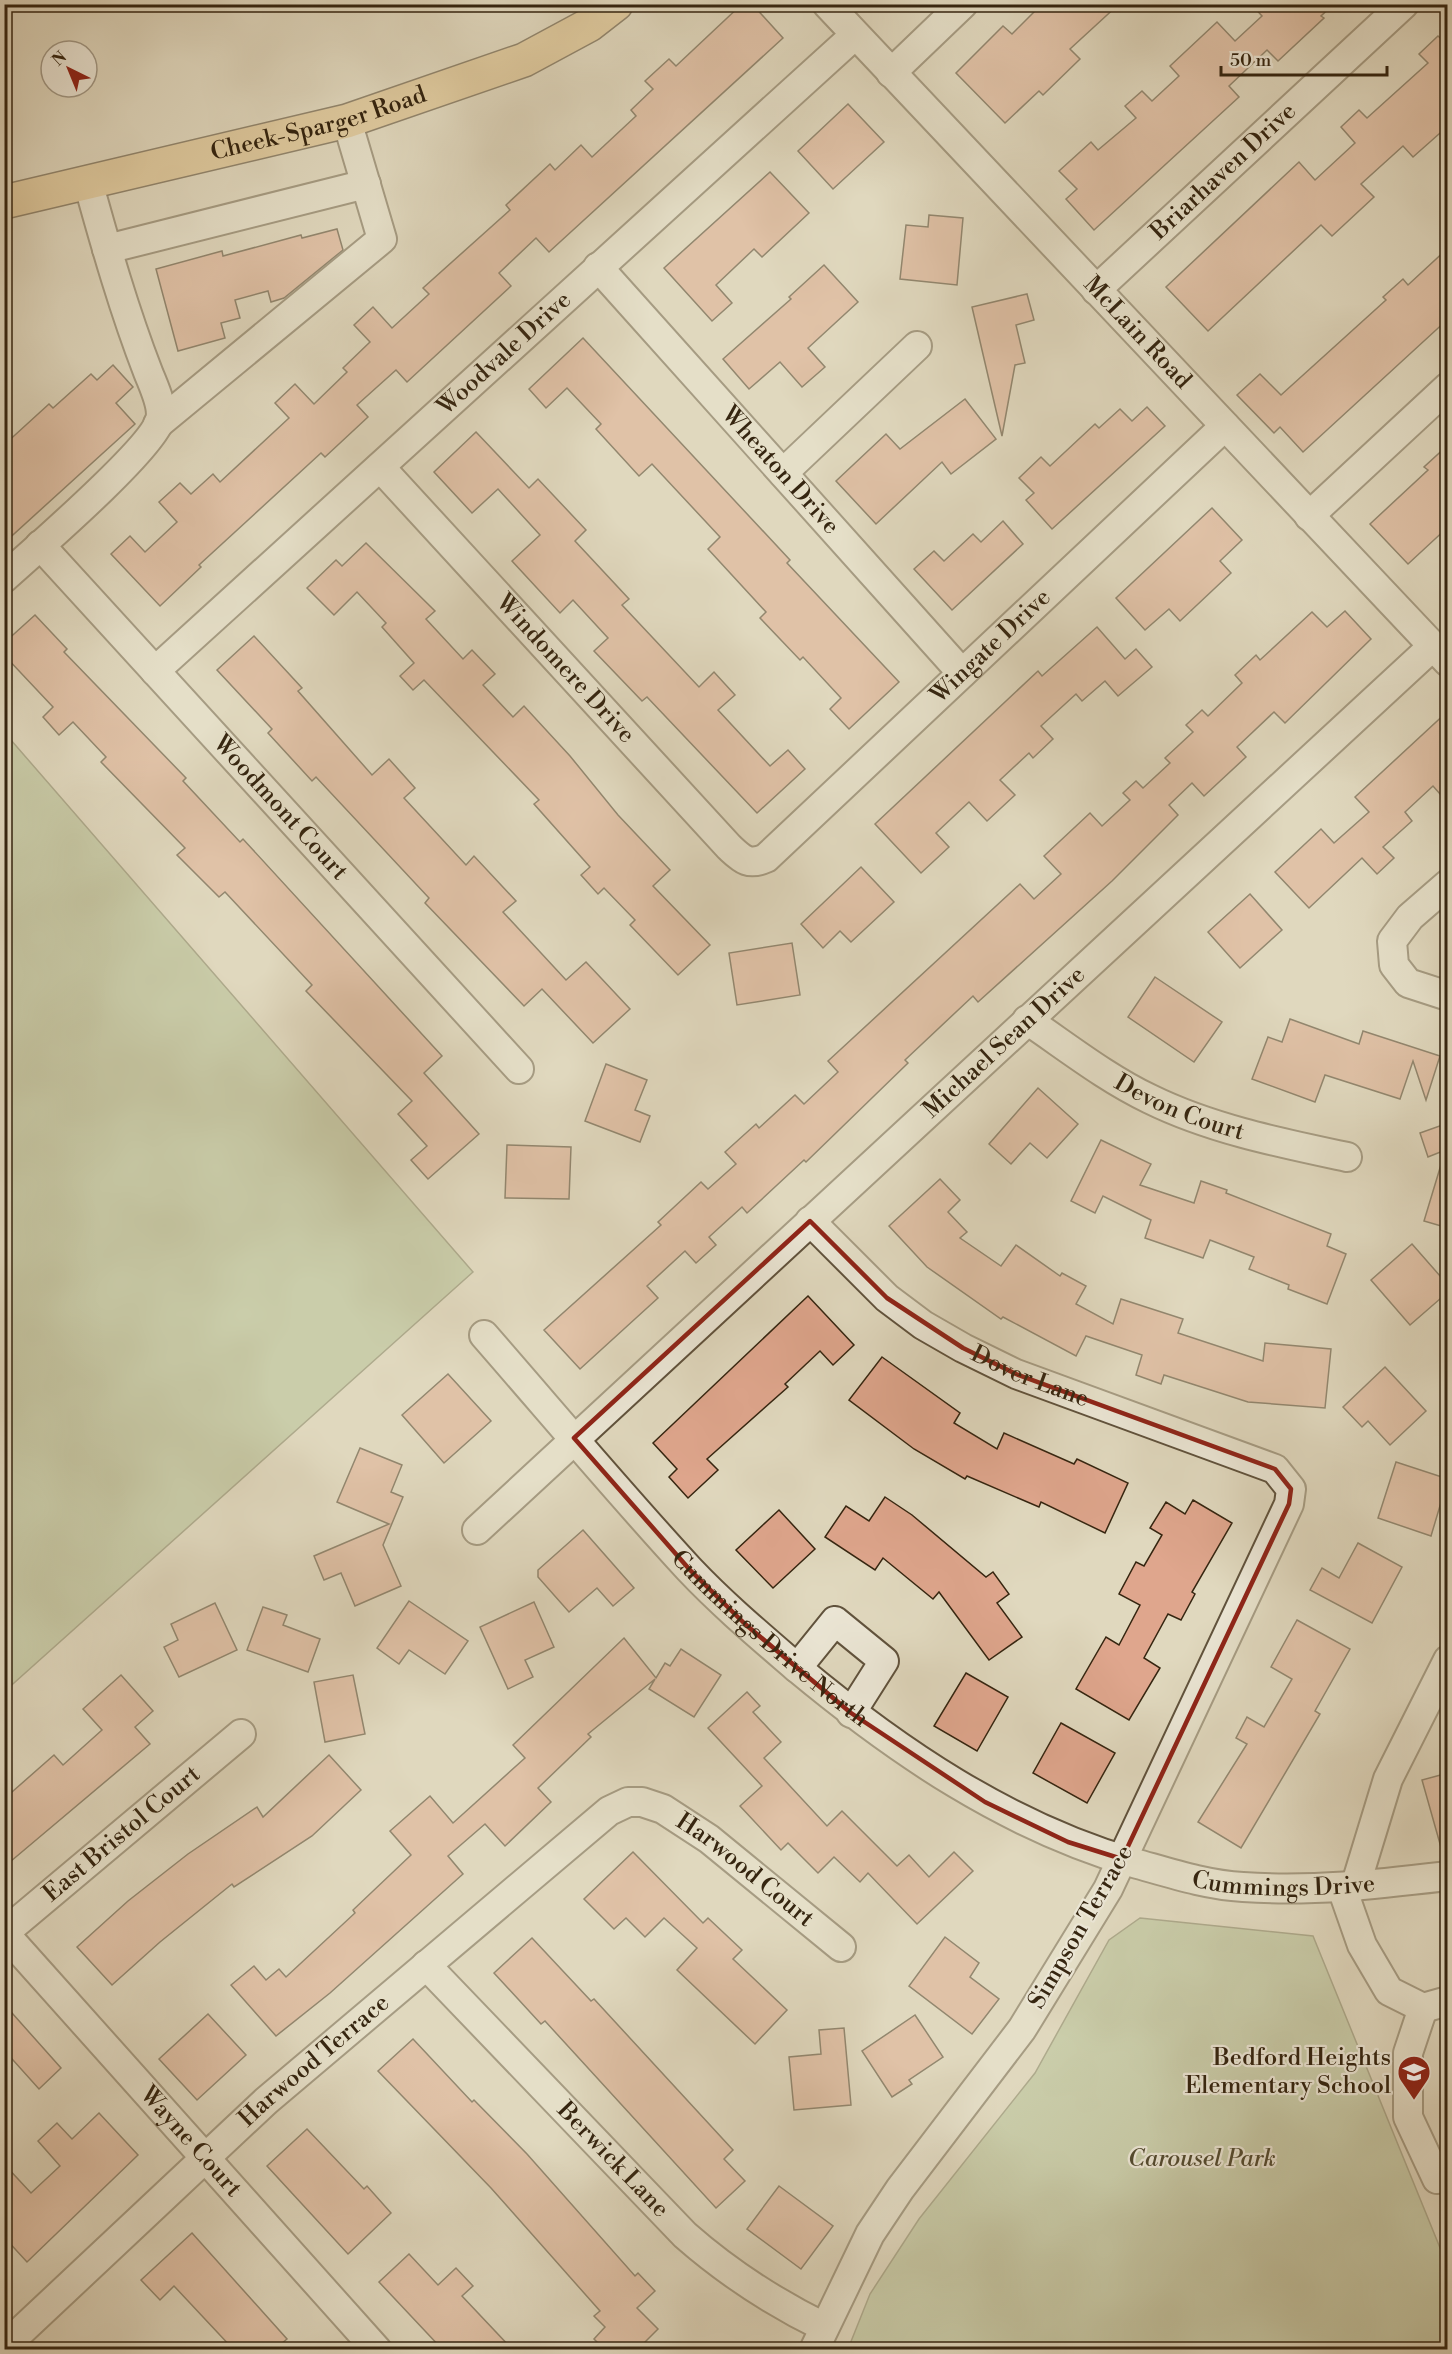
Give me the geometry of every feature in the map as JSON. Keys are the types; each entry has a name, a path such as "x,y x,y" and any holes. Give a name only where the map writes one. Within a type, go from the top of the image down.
{"main road":[{"name":"Cheek-Sparger Road","path":"4,202 347,121 524,60 589,25 616,4"}],"street":[{"name":"McLain Road","path":"827,4 1440,654"},
{"path":"891,73 963,4"},
{"name":"Briarhaven Drive","path":"1096,290 1404,4"},
{"name":"Woodvale Drive","path":"155,671 855,35"},
{"path":"158,424 382,239 347,121"},
{"path":"4,578 132,457 155,432 161,417 154,388 122,303 88,182"},
{"path":"107,249 366,184"},
{"name":"Wheaton Drive","path":"598,267 962,673"},
{"path":"783,473 917,346"},
{"path":"1310,516 1448,387"},
{"name":"Wingate Drive","path":"756,863 766,858 1225,426"},
{"name":"Windomere Drive","path":"380,466 729,847 745,862 756,863"},
{"name":"Woodmont Court","path":"40,545 519,1069"},
{"name":"Michael Sean Drive","path":"477,1530 1027,1020 1440,654"},
{"path":"1448,884 1410,917 1392,941 1394,965 1408,983 1448,996"},
{"name":"Devon Court","path":"1027,1020 1113,1079 1151,1100 1200,1119 1347,1158"},
{"name":"Dover Lane","path":"810,1221 887,1298 923,1325 963,1348 1016,1374 1275,1469 1284,1477"},
{"name":"Cummings Drive North","path":"484,1335 690,1570 745,1624 851,1713 921,1763 985,1802 1068,1842 1122,1859"},
{"name":"Simpson Terrace","path":"819,2338 870,2234 900,2189 1022,2029 1108,1888 1289,1504 1292,1489 1284,1477"},
{"path":"797,1668 835,1622 884,1661 851,1713"},
{"path":"1437,2179 1408,2117 1408,2053 1435,2005 1389,1991 1362,1945 1348,1888 1388,1779 1448,1660"},
{"name":"East Bristol Court","path":"4,1933 241,1734"},
{"name":"Harwood Terrace","path":"4,2347 266,2101 609,1811 628,1802 642,1802"},
{"name":"Harwood Court","path":"642,1802 663,1809 710,1839 841,1947"},
{"name":"Cummings Drive","path":"1122,1859 1190,1879 1242,1887 1348,1888 1448,1876"},
{"name":"Wayne Court","path":"4,1933 377,2349"},
{"name":"Berwick Lane","path":"426,1965 685,2235 715,2262 782,2306 819,2338"}],"highlighted area":[{"path":"810,1221 887,1298 963,1348 1016,1374 1275,1469 1291,1489 1289,1504 1122,1859 1068,1842 985,1802 851,1713 745,1624 690,1570 574,1438"}],"green space":[{"path":"4,732 473,1272 5,1691 4,1691"},
{"name":"Carousel Park","path":"1140,1918 1313,1936 1447,2265 1447,2349 848,2349 870,2294 919,2219 1035,2073 1109,1940"}],"building":[{"path":"742,4 752,4 783,38 549,252 536,238 499,273 511,286 407,382 396,370 357,405 368,417 325,457 321,453 199,565 201,567 160,606 111,554 130,536 145,552 177,522 159,502 180,483 191,494 213,474 220,482 289,418 275,403 295,384 314,404 347,372 343,368 370,342 354,325 373,307 392,328 429,294 423,288 510,210 506,205 550,164 555,170 581,145 592,157 636,116 631,110 653,89 645,81 669,59 676,66"},
{"path":"1042,4 1119,4 1070,49 1080,59 1043,95 1039,91 1005,123 956,73 1003,26 1012,34"},
{"path":"1251,4 1334,4 1321,16 1324,18 1278,61 1267,50 1229,86 1239,97 1094,230 1066,199 1077,189 1059,171 1091,142 1098,150 1136,118 1125,106 1142,91 1152,101 1179,76 1170,66 1217,22 1235,41 1262,16"},
{"path":"1438,36 1448,45 1448,126 1413,157 1403,146 1361,184 1374,197 1332,236 1321,225 1208,331 1166,287 1299,162 1315,180 1355,143 1341,127 1359,110 1367,118 1428,63 1419,54"},
{"path":"848,104 884,142 833,189 798,151"},
{"path":"770,172 809,213 762,257 754,249 716,285 732,303 712,321 664,268"},
{"path":"929,215 963,218 957,285 900,279 906,225 928,227"},
{"path":"337,229 343,250 284,298 271,302 268,291 235,300 240,318 221,323 225,338 178,351 156,269 222,251 223,256 301,235 302,238"},
{"path":"1448,248 1448,319 1303,452 1280,427 1274,433 1237,395 1260,374 1281,395 1386,300 1383,297 1403,279 1408,285"},
{"path":"824,265 858,302 808,348 825,367 802,387 780,362 749,389 723,359 791,299 789,297"},
{"path":"1027,294 1034,320 1016,325 1025,363 1015,365 1002,436 972,307"},
{"path":"583,338 790,560 787,563 899,682 849,729 830,709 841,698 803,657 800,660 760,618 766,612 708,549 720,537 652,464 639,476 596,429 601,424 567,388 546,408 529,389"},
{"path":"113,365 133,387 116,403 135,424 4,543 4,445 49,404 53,408 91,374 97,380"},
{"path":"965,399 996,439 951,474 942,462 876,524 836,481 886,434 900,449"},
{"path":"1147,407 1165,426 1052,529 1026,500 1034,493 1019,478 1041,457 1050,466 1095,424 1099,428 1120,409 1132,421"},
{"path":"476,432 529,488 538,479 586,530 575,541 629,599 622,605 699,687 714,672 735,695 718,710 770,766 788,750 805,769 757,813 647,697 642,701 594,651 608,638 573,600 560,613 512,561 540,535 498,489 472,513 434,472"},
{"path":"1448,445 1448,527 1408,564 1370,524 1428,470 1424,467"},
{"path":"1212,508 1242,540 1220,561 1231,573 1180,621 1169,609 1145,630 1116,598"},
{"path":"1003,521 1023,544 952,610 914,569 934,551 944,561 973,534 981,542"},
{"path":"366,543 435,611 426,619 463,659 472,650 495,674 483,685 513,717 524,706 570,756 618,815 670,870 653,886 710,945 678,975 630,925 635,920 604,888 598,894 581,875 590,867 534,804 539,800 424,680 413,690 400,676 414,663 382,627 386,623 357,592 334,615 307,588 336,560 342,566"},
{"path":"1345,611 1371,639 1285,723 1274,712 1237,747 1246,757 1204,796 1192,783 1169,805 1178,815 1112,881 978,1002 973,996 905,1060 908,1063 806,1162 804,1160 747,1213 742,1207 709,1237 716,1245 696,1263 685,1251 647,1286 658,1298 580,1369 544,1330 661,1225 658,1222 701,1182 708,1189 736,1164 725,1152 756,1124 759,1128 795,1095 804,1104 838,1072 828,1061 1020,884 1034,899 1061,874 1044,856 1090,813 1102,826 1130,800 1123,793 1136,781 1143,788 1170,763 1165,758 1193,732 1186,725 1202,710 1208,716 1242,683 1235,675 1256,655 1260,660 1312,612 1327,627"},
{"path":"35,615 67,649 64,652 186,778 183,781 240,842 243,839 442,1056 424,1073 479,1134 428,1179 411,1160 427,1146 398,1114 412,1101 306,991 312,985 225,892 219,897 177,855 185,848 101,762 106,757 73,722 59,735 43,717 53,707 4,655 4,643"},
{"path":"1097,627 1125,659 1136,649 1152,667 1118,696 1105,681 1082,701 1076,694 1041,726 1053,739 1033,758 1029,753 1000,780 1015,795 987,821 969,802 936,833 949,847 921,873 875,824 1038,671 1042,676"},
{"path":"254,636 302,688 298,691 372,775 389,759 415,788 404,798 466,865 474,856 516,901 503,912 566,980 586,962 630,1009 593,1043 542,989 524,1006 425,903 429,898 316,777 312,781 268,733 272,729 217,670"},
{"path":"1448,711 1448,803 1433,786 1405,812 1412,821 1383,847 1394,858 1377,874 1362,858 1309,908 1275,872 1321,829 1334,843 1369,812 1355,797"},
{"path":"861,867 894,902 851,942 840,931 823,948 801,924"},
{"path":"1250,894 1282,930 1240,968 1208,932"},
{"path":"792,943 800,995 737,1005 729,953"},
{"path":"1155,977 1222,1022 1194,1062 1128,1017"},
{"path":"1290,1019 1359,1044 1363,1031 1440,1056 1426,1100 1413,1061 1400,1099 1325,1075 1315,1102 1252,1079 1268,1037 1282,1042"},
{"path":"606,1064 647,1080 635,1110 650,1116 640,1142 585,1121"},
{"path":"1038,1088 1078,1124 1047,1158 1030,1143 1011,1164 989,1144"},
{"path":"1448,1123 1448,1149 1428,1157 1420,1133"},
{"path":"1101,1140 1151,1164 1140,1185 1194,1203 1201,1181 1331,1234 1327,1246 1346,1254 1327,1304 1288,1289 1289,1285 1249,1269 1254,1257 1210,1240 1203,1258 1145,1238 1151,1220 1103,1196 1095,1213 1071,1201"},
{"path":"507,1145 571,1147 569,1199 505,1198"},
{"path":"1443,1158 1448,1158 1448,1228 1424,1221"},
{"path":"940,1179 960,1200 948,1212 967,1232 960,1238 1001,1266 1016,1245 1060,1276 1062,1273 1086,1286 1076,1304 1113,1324 1121,1299 1183,1319 1178,1333 1263,1361 1265,1343 1331,1349 1325,1408 1248,1402 1164,1375 1161,1384 1136,1375 1142,1355 1086,1336 1076,1356 1003,1317 1001,1319 927,1267 889,1226"},
{"path":"1412,1244 1448,1285 1448,1292 1410,1325 1371,1280"},
{"path":"808,1296 854,1345 833,1365 820,1351 785,1384 788,1387 707,1459 718,1470 688,1498 669,1477 677,1469 653,1443"},
{"path":"882,1357 960,1413 954,1423 997,1449 1004,1433 1074,1464 1077,1459 1128,1483 1105,1533 1041,1502 1039,1507 967,1476 965,1479 914,1449 849,1400"},
{"path":"1385,1367 1426,1411 1390,1445 1368,1421 1362,1427 1343,1407"},
{"path":"448,1374 491,1421 444,1463 402,1415"},
{"path":"360,1448 402,1465 391,1492 403,1497 383,1545 401,1586 355,1606 341,1573 324,1580 314,1556 389,1524 337,1502"},
{"path":"1396,1462 1448,1479 1431,1536 1378,1518"},
{"path":"885,1497 912,1515 986,1577 993,1572 1009,1594 997,1603 1022,1637 989,1660 939,1592 933,1599 883,1558 875,1570 825,1537 846,1506 869,1521"},
{"path":"1193,1500 1232,1523 1192,1592 1195,1594 1181,1620 1168,1614 1144,1658 1160,1668 1129,1720 1076,1689 1106,1637 1119,1645 1140,1605 1119,1594 1136,1562 1144,1566 1162,1535 1150,1528 1166,1502 1185,1514"},
{"path":"779,1510 815,1549 773,1588 736,1550"},
{"path":"583,1530 634,1588 613,1606 597,1588 569,1612 538,1577 538,1570"},
{"path":"1358,1543 1402,1567 1372,1623 1310,1590 1322,1568 1339,1578"},
{"path":"409,1601 468,1641 445,1674 409,1650 399,1664 377,1648"},
{"path":"534,1602 554,1647 525,1660 533,1677 508,1689 480,1627"},
{"path":"215,1603 237,1650 179,1677 164,1647 178,1640 171,1624"},
{"path":"263,1607 287,1615 283,1625 320,1639 308,1672 247,1650"},
{"path":"1297,1620 1350,1649 1315,1711 1320,1714 1241,1848 1198,1822 1247,1744 1236,1738 1247,1717 1264,1727 1292,1679 1271,1667"},
{"path":"624,1638 656,1678 665,1663 670,1666 681,1649 721,1675 694,1717 649,1689 655,1679 588,1734 591,1737 538,1788 551,1802 505,1846 485,1824 448,1856 463,1874 330,1993 276,2036 231,1985 254,1966 266,1980 279,1969 286,1977 355,1913 353,1910 411,1855 390,1831 430,1796 453,1823 525,1758 513,1745"},
{"path":"966,1673 1008,1697 977,1751 934,1726"},
{"path":"121,1675 153,1711 135,1727 150,1744 4,1867 4,1799 54,1755 63,1765 102,1730 83,1709"},
{"path":"353,1675 365,1734 325,1742 314,1682"},
{"path":"747,1692 760,1706 753,1712 781,1742 764,1758 827,1826 842,1811 897,1866 909,1855 929,1877 954,1852 973,1871 917,1924 868,1873 860,1882 834,1857 818,1873 788,1843 781,1850 740,1806 762,1786 708,1728"},
{"path":"1061,1723 1115,1753 1087,1803 1033,1773"},
{"path":"329,1755 361,1790 312,1836 234,1887 232,1884 160,1942 112,1985 77,1947 128,1901 188,1854 257,1807 263,1817"},
{"path":"1448,1773 1448,1850 1442,1851 1422,1780"},
{"path":"633,1852 703,1923 708,1918 742,1950 733,1959 787,2010 755,2044 677,1970 697,1948 664,1918 645,1937 626,1918 614,1929 584,1899"},
{"path":"945,1937 979,1963 970,1977 999,1999 972,2034 909,1986"},
{"path":"532,1938 591,2001 594,1999 733,2150 724,2159 745,2181 716,2208 545,2021 541,2024 494,1973"},
{"path":"4,2004 61,2068 39,2089 4,2050"},
{"path":"208,2014 246,2055 197,2100 159,2059"},
{"path":"915,2015 943,2057 909,2080 912,2084 892,2097 862,2051"},
{"path":"844,2028 851,2105 794,2110 789,2057 821,2054 819,2030"},
{"path":"413,2039 472,2102 474,2100 527,2154 635,2276 638,2273 655,2291 637,2308 658,2329 638,2349 604,2349 594,2339 605,2327 594,2316 600,2311 491,2188 378,2071"},
{"path":"99,2113 138,2155 27,2262 4,2237 4,2164 31,2193 60,2166 38,2141 57,2123 72,2139"},
{"path":"307,2129 364,2189 367,2186 391,2213 348,2254 267,2166"},
{"path":"779,2186 833,2226 801,2269 747,2229"},
{"path":"192,2233 287,2339 275,2349 233,2349 174,2286 160,2300 141,2280"},
{"path":"409,2254 438,2285 456,2268 473,2286 462,2296 512,2349 442,2349 379,2282"}],"place":[{"name":"Bedford Heights Elementary School","path":"1414,2101"}]}
